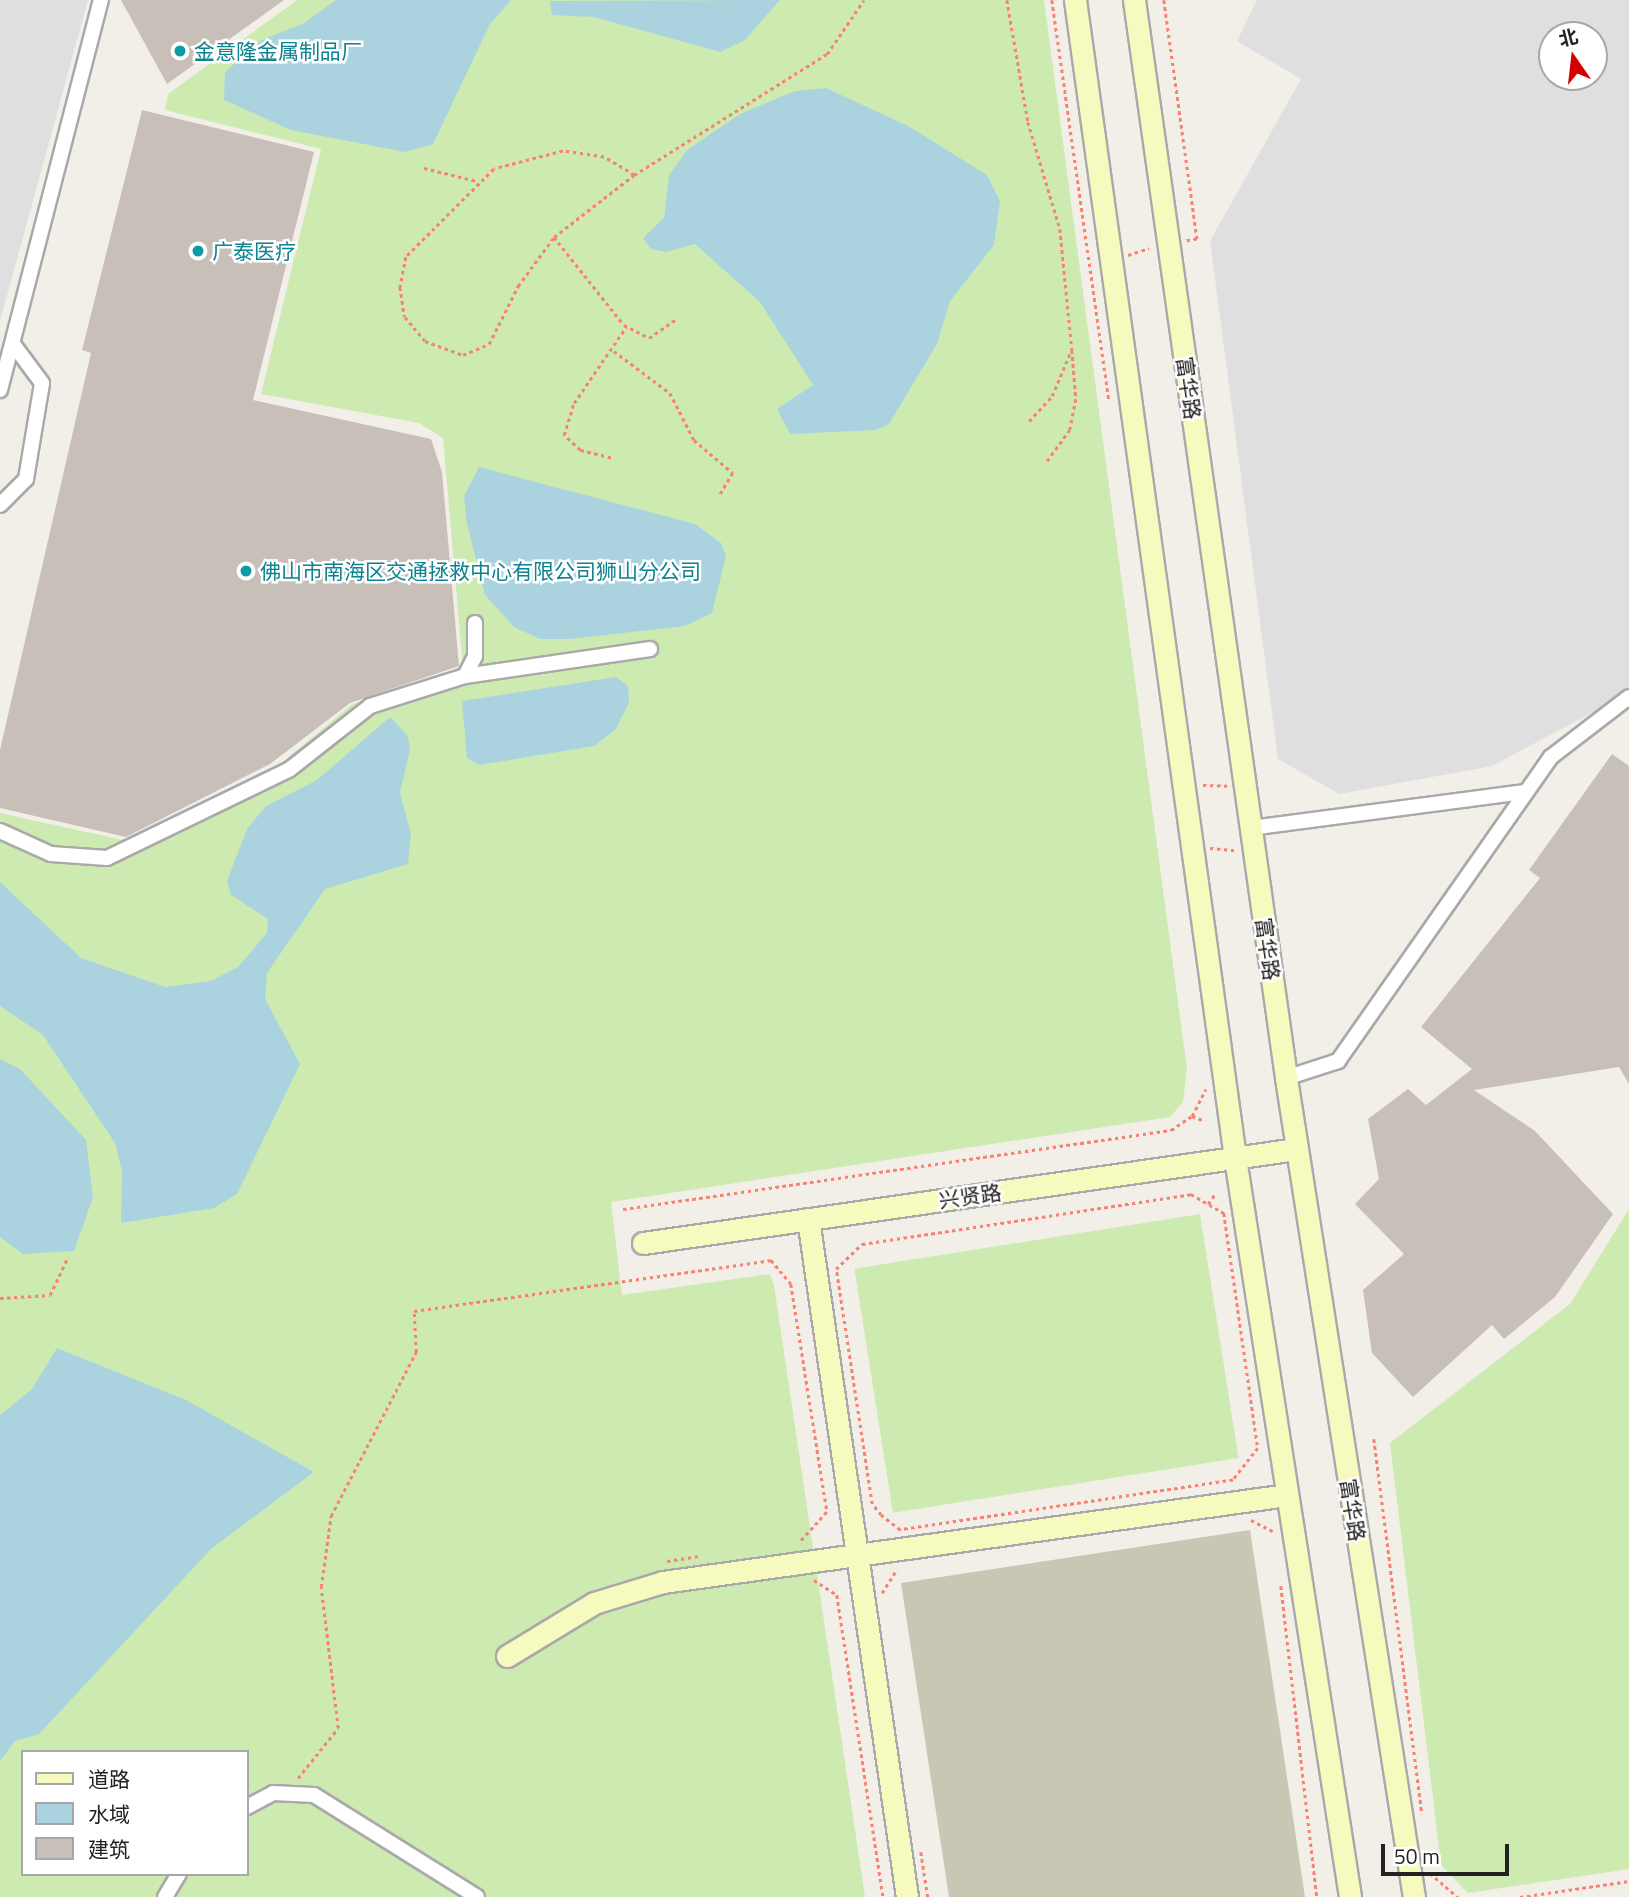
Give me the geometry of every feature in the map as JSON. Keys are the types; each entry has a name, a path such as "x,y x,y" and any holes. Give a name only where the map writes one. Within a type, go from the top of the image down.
{"street":[{"path":"0,390 101,0"},
{"path":"1075,0 1235,1158 1350,1897"},
{"name":"富华路","path":"1135,0 1296,1149 1414,1897"},
{"path":"0,505 26,479 42,383 13,344"},
{"path":"465,676 475,656 475,623"},
{"path":"0,831 51,854 107,858 290,769 370,706 465,676 650,649"},
{"path":"1286,1078 1338,1061 1551,757 1629,697"},
{"path":"1251,828 1527,792"},
{"name":"兴贤路","path":"643,1243 1296,1149"},
{"path":"808,1219 907,1897"},
{"path":"507,1656 594,1603 663,1582 1287,1495"},
{"path":"248,1806 274,1793 314,1795 477,1897"},
{"path":"165,1897 178,1876"}],"path":[{"path":"634,175 604,157 563,151 494,169 477,181 406,257 400,287 405,317 425,341 463,355 489,344 517,286 554,237 634,175 827,54 864,0"},
{"path":"1007,0 1028,122 1060,229 1072,350 1076,399 1070,430 1047,462"},
{"path":"1052,0 1111,410"},
{"path":"1164,0 1197,239 1181,242"},
{"path":"424,168 477,181"},
{"path":"554,237 626,327 649,338 678,318"},
{"path":"1125,256 1155,246"},
{"path":"611,458 580,450 564,435 573,403 614,351 626,327"},
{"path":"1029,421 1052,396 1072,350"},
{"path":"614,351 670,393 694,440 733,473 719,496"},
{"path":"1203,785 1235,786"},
{"path":"1210,848 1243,851"},
{"path":"623,1209 1171,1130 1192,1116 1208,1086"},
{"path":"1192,1116 1205,1121"},
{"path":"1191,1194 1208,1204 1224,1213 1258,1448 1233,1480 900,1530 881,1515 872,1504 836,1269 862,1244 1191,1194"},
{"path":"1208,1204 1215,1194"},
{"path":"0,1298 50,1295 68,1257"},
{"path":"274,1793 304,1774 338,1728 321,1587 331,1516 416,1352 414,1311 771,1260 791,1284 827,1512 800,1543 786,1544"},
{"path":"1374,1439 1423,1820"},
{"path":"1240,1514 1273,1532 1275,1544"},
{"path":"656,1564 708,1555"},
{"path":"884,1608 882,1594 899,1566"},
{"path":"805,1575 837,1595 883,1897"},
{"path":"1280,1581 1317,1897"},
{"path":"920,1842 928,1897"},
{"path":"1428,1860 1430,1874 1458,1897"},
{"path":"1520,1897 1629,1881"},
{"path":"1449,1897 1452,1892"}],"shaded area":[{"path":"0,0 88,0 0,321"},
{"path":"1257,0 1629,0 1629,693 1492,766 1339,794 1278,759 1210,241 1301,79 1237,41"},
{"path":"1250,1530 1305,1897 949,1897 901,1583"}],"green space":[{"path":"297,0 1044,0 1187,1069 1183,1102 1170,1117 611,1202 622,1295 770,1274 774,1285 865,1897 0,1897 0,813 123,840 272,771 351,705 463,669 443,438 419,423 261,394 321,149 165,110 168,94"},
{"path":"1629,1209 1629,1869 1468,1893 1441,1865 1390,1443 1570,1304"},
{"path":"1200,1214 1239,1458 893,1513 854,1269"}],"water":[{"path":"336,0 511,0 490,24 433,144 405,152 291,130 224,100 225,72 260,41 304,23"},
{"path":"780,0 745,40 720,52 594,17 552,15 550,1"},
{"path":"826,88 910,127 987,175 1000,201 994,245 950,301 937,344 889,424 876,430 790,434 777,409 813,385 760,302 695,244 666,252 651,249 643,238 664,218 669,175 687,150 740,114 795,91"},
{"path":"479,467 695,524 721,543 726,556 712,613 685,626 569,639 540,639 514,627 485,595 467,524 464,496"},
{"path":"616,677 628,686 629,702 616,729 594,746 479,765 467,758 462,701"},
{"path":"390,717 408,736 410,750 400,793 411,834 408,864 325,889 267,973 265,999 300,1064 237,1194 214,1208 121,1223 122,1171 115,1143 43,1035 0,1006 0,882 81,958 165,987 211,981 238,967 267,933 268,919 231,895 227,881 247,829 266,806 317,780"},
{"path":"0,1059 20,1069 86,1140 93,1197 74,1251 23,1254 0,1237"},
{"path":"57,1348 186,1400 314,1472 212,1548 39,1734 15,1741 0,1761 0,1415 32,1389"}],"building":[{"name":"金意隆金属制品厂","path":"121,0 284,0 167,84"},
{"name":"佛山市南海区交通拯救中心有限公司狮山分公司","path":"142,110 314,152 253,400 431,439 442,472 459,666 350,703 270,764 126,837 0,808 0,750 91,353 82,350"},
{"path":"1612,754 1629,766 1629,1084 1619,1067 1474,1090 1535,1131 1613,1214 1555,1297 1504,1339 1492,1325 1413,1397 1372,1353 1363,1290 1404,1254 1355,1204 1379,1179 1368,1119 1408,1089 1426,1105 1472,1069 1421,1027 1540,878 1529,870"}],"place":[{"name":"金意隆金属制品厂","path":"180,51"},
{"name":"广泰医疗","path":"198,251"},
{"name":"佛山市南海区交通拯救中心有限公司狮山分公司","path":"246,571"}]}
